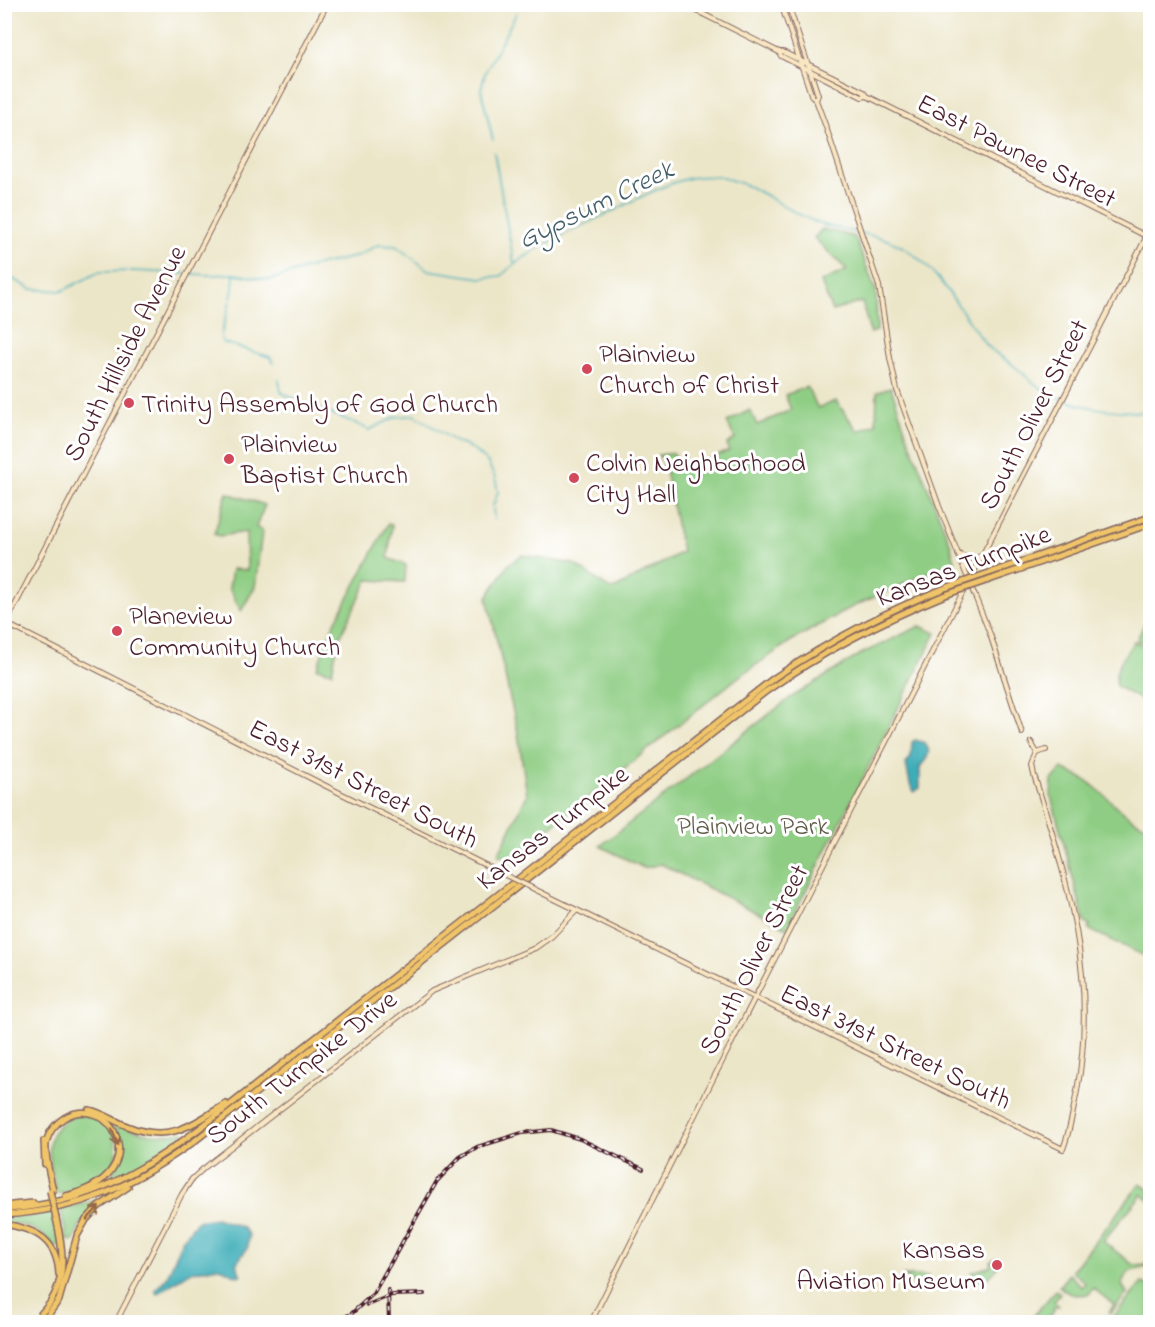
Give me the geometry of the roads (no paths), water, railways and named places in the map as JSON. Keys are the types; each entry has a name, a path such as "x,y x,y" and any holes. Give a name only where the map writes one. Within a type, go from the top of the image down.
{"highway":[{"name":"Kansas Turnpike","path":"4,1207 25,1208 76,1197 121,1180 175,1147 774,678 817,650 926,595 1150,517"},
{"name":"Kansas Turnpike","path":"4,1215 48,1210 88,1200 129,1184 164,1163 765,692 836,646 887,620 945,596 1150,524"},
{"path":"69,1265 43,1156 44,1140 50,1126 64,1114 74,1110 90,1110 136,1130 171,1133 196,1123 238,1097"},
{"path":"4,1207 72,1194 105,1178 116,1164 119,1149 114,1130 103,1119 89,1114 74,1114 61,1119 51,1130 46,1150 52,1190"},
{"path":"43,1323 59,1300 77,1236 91,1213 108,1199 152,1173 164,1163"},
{"path":"35,1321 56,1291 61,1272 63,1251 58,1218"},
{"path":"4,1224 35,1232 51,1248 59,1272 56,1291"}],"street":[{"name":"South Hillside Avenue","path":"5,623 327,4"},
{"name":"East Pawnee Street","path":"683,4 779,52 808,63 864,92 867,96 1149,237"},
{"path":"781,4 879,286 897,390 993,643 1022,733"},
{"path":"788,4 818,95 816,100"},
{"path":"787,54 795,44"},
{"name":"East Pawnee Street","path":"779,52 781,56 862,97 867,96"},
{"path":"814,85 818,78 823,77"},
{"name":"South Oliver Street","path":"591,1323 754,998 1059,405 1149,237 1150,230"},
{"path":"958,554 971,560 982,556"},
{"name":"East 31st Street South","path":"5,623 505,875 1063,1149 1081,1064 1084,984 1080,945 1073,912 1032,766 1037,753"},
{"path":"1031,742 1037,753 1046,750"},
{"name":"South Turnpike Drive","path":"117,1323 177,1202 189,1182 204,1168 432,990 535,948 552,936 576,910"}],"water":[{"path":"915,740 925,743 929,753 920,767 920,788 914,792 906,764 911,757 912,742"},
{"path":"216,1218 242,1227 249,1235 248,1247 236,1264 241,1275 237,1276 219,1267 190,1272 157,1294 155,1290 167,1277 183,1239 197,1221"}],"waterway":[{"path":"493,140 481,90 485,73 517,12"},
{"path":"494,152 514,263"},
{"name":"Gypsum Creek","path":"4,274 31,289 62,291 99,272 234,274 270,280 318,265 355,257 378,245 396,246 428,270 481,278 501,276 540,247 652,192 690,178 716,177 755,189 812,221 880,237 910,252 932,272 988,346 1034,383 1053,395 1094,408 1150,412"},
{"path":"234,274 233,290 221,335 222,342 270,357 274,363"},
{"path":"279,380 281,392 369,430 396,417 415,415 454,441 472,449 488,463 495,478 498,492 493,506 494,520"}],"railway":[{"path":"332,1322 351,1314 373,1294 437,1181 460,1157 477,1147 522,1133 551,1130 580,1139 643,1169"},
{"path":"388,1290 389,1322"},
{"path":"367,1305 392,1295 424,1294"}],"place":[{"name":"Plainview Church of Christ","path":"587,369"},
{"name":"Trinity Assembly of God Church","path":"129,403"},
{"name":"Plainview Baptist Church","path":"229,459"},
{"name":"Colvin Neighborhood City Hall","path":"574,478"},
{"name":"Planeview Community Church","path":"117,631"},
{"name":"Kansas Aviation Museum","path":"997,1265"}],"park label":[{"name":"Plainview Park","path":"753,825"}]}
